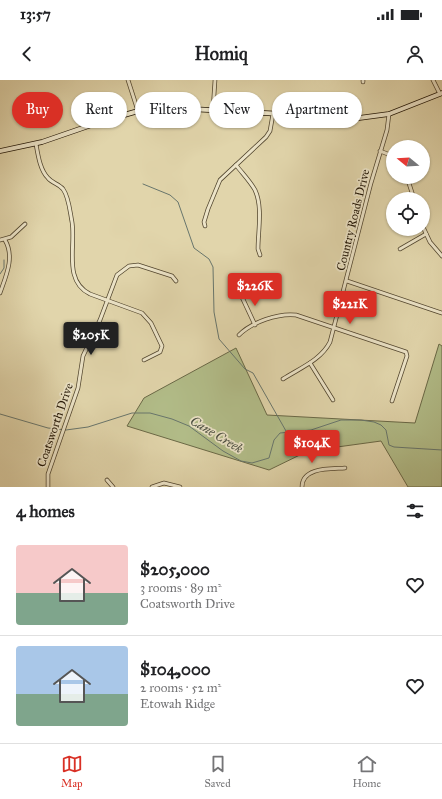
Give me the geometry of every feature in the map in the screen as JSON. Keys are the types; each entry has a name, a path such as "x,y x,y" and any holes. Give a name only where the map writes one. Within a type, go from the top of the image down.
{"street":[{"path":"128,80 135,102"},
{"path":"214,80 214,92"},
{"path":"362,117 389,114 441,93 433,80"},
{"path":"0,151 36,144 135,112"},
{"name":"Country Roads Drive","path":"283,379 310,363 326,349 335,327 380,151 387,130 389,114"},
{"path":"206,226 204,222 216,188 226,174 256,148 266,137 270,131 272,120"},
{"path":"36,144 44,173 52,182 63,190 67,197 72,224 73,272 76,283 83,291 139,311 151,323 162,349 144,360"},
{"path":"380,151 386,153"},
{"path":"236,165 251,184 257,196 259,209 258,249 260,255"},
{"path":"0,240 11,238 25,224"},
{"path":"400,249 423,236"},
{"path":"427,236 434,248 442,256"},
{"path":"0,293 9,264 8,247 5,240"},
{"name":"Coatsworth Drive","path":"48,487 48,474 78,388 83,356 98,326 117,275 129,266 138,265 172,276 176,281"},
{"path":"347,281 442,313"},
{"path":"241,296 255,325"},
{"path":"239,335 255,325 285,314 296,315 335,327 407,353 392,401"},
{"path":"310,363 333,400"},
{"path":"302,487 304,478 310,473 345,468"},
{"path":"107,480 113,487"},
{"path":"152,487 164,483 180,487"}],"green space":[{"path":"439,344 442,346 442,487 408,487 381,441 308,451 269,470 127,426 144,398 236,348 267,415 415,423"}],"waterway":[{"path":"143,184 170,195 178,202 194,248 209,259 213,267 214,312 219,339 245,369 253,373 286,431"},
{"path":"0,274 4,268 4,260"},
{"name":"Cane Creek","path":"0,414 48,428 66,430 88,427 132,413 150,413 172,419 189,426 223,451 241,461 252,463 269,458 274,440 280,433 311,430 341,420 361,420 374,422 381,425 386,430 389,445 394,447 442,450"}]}
